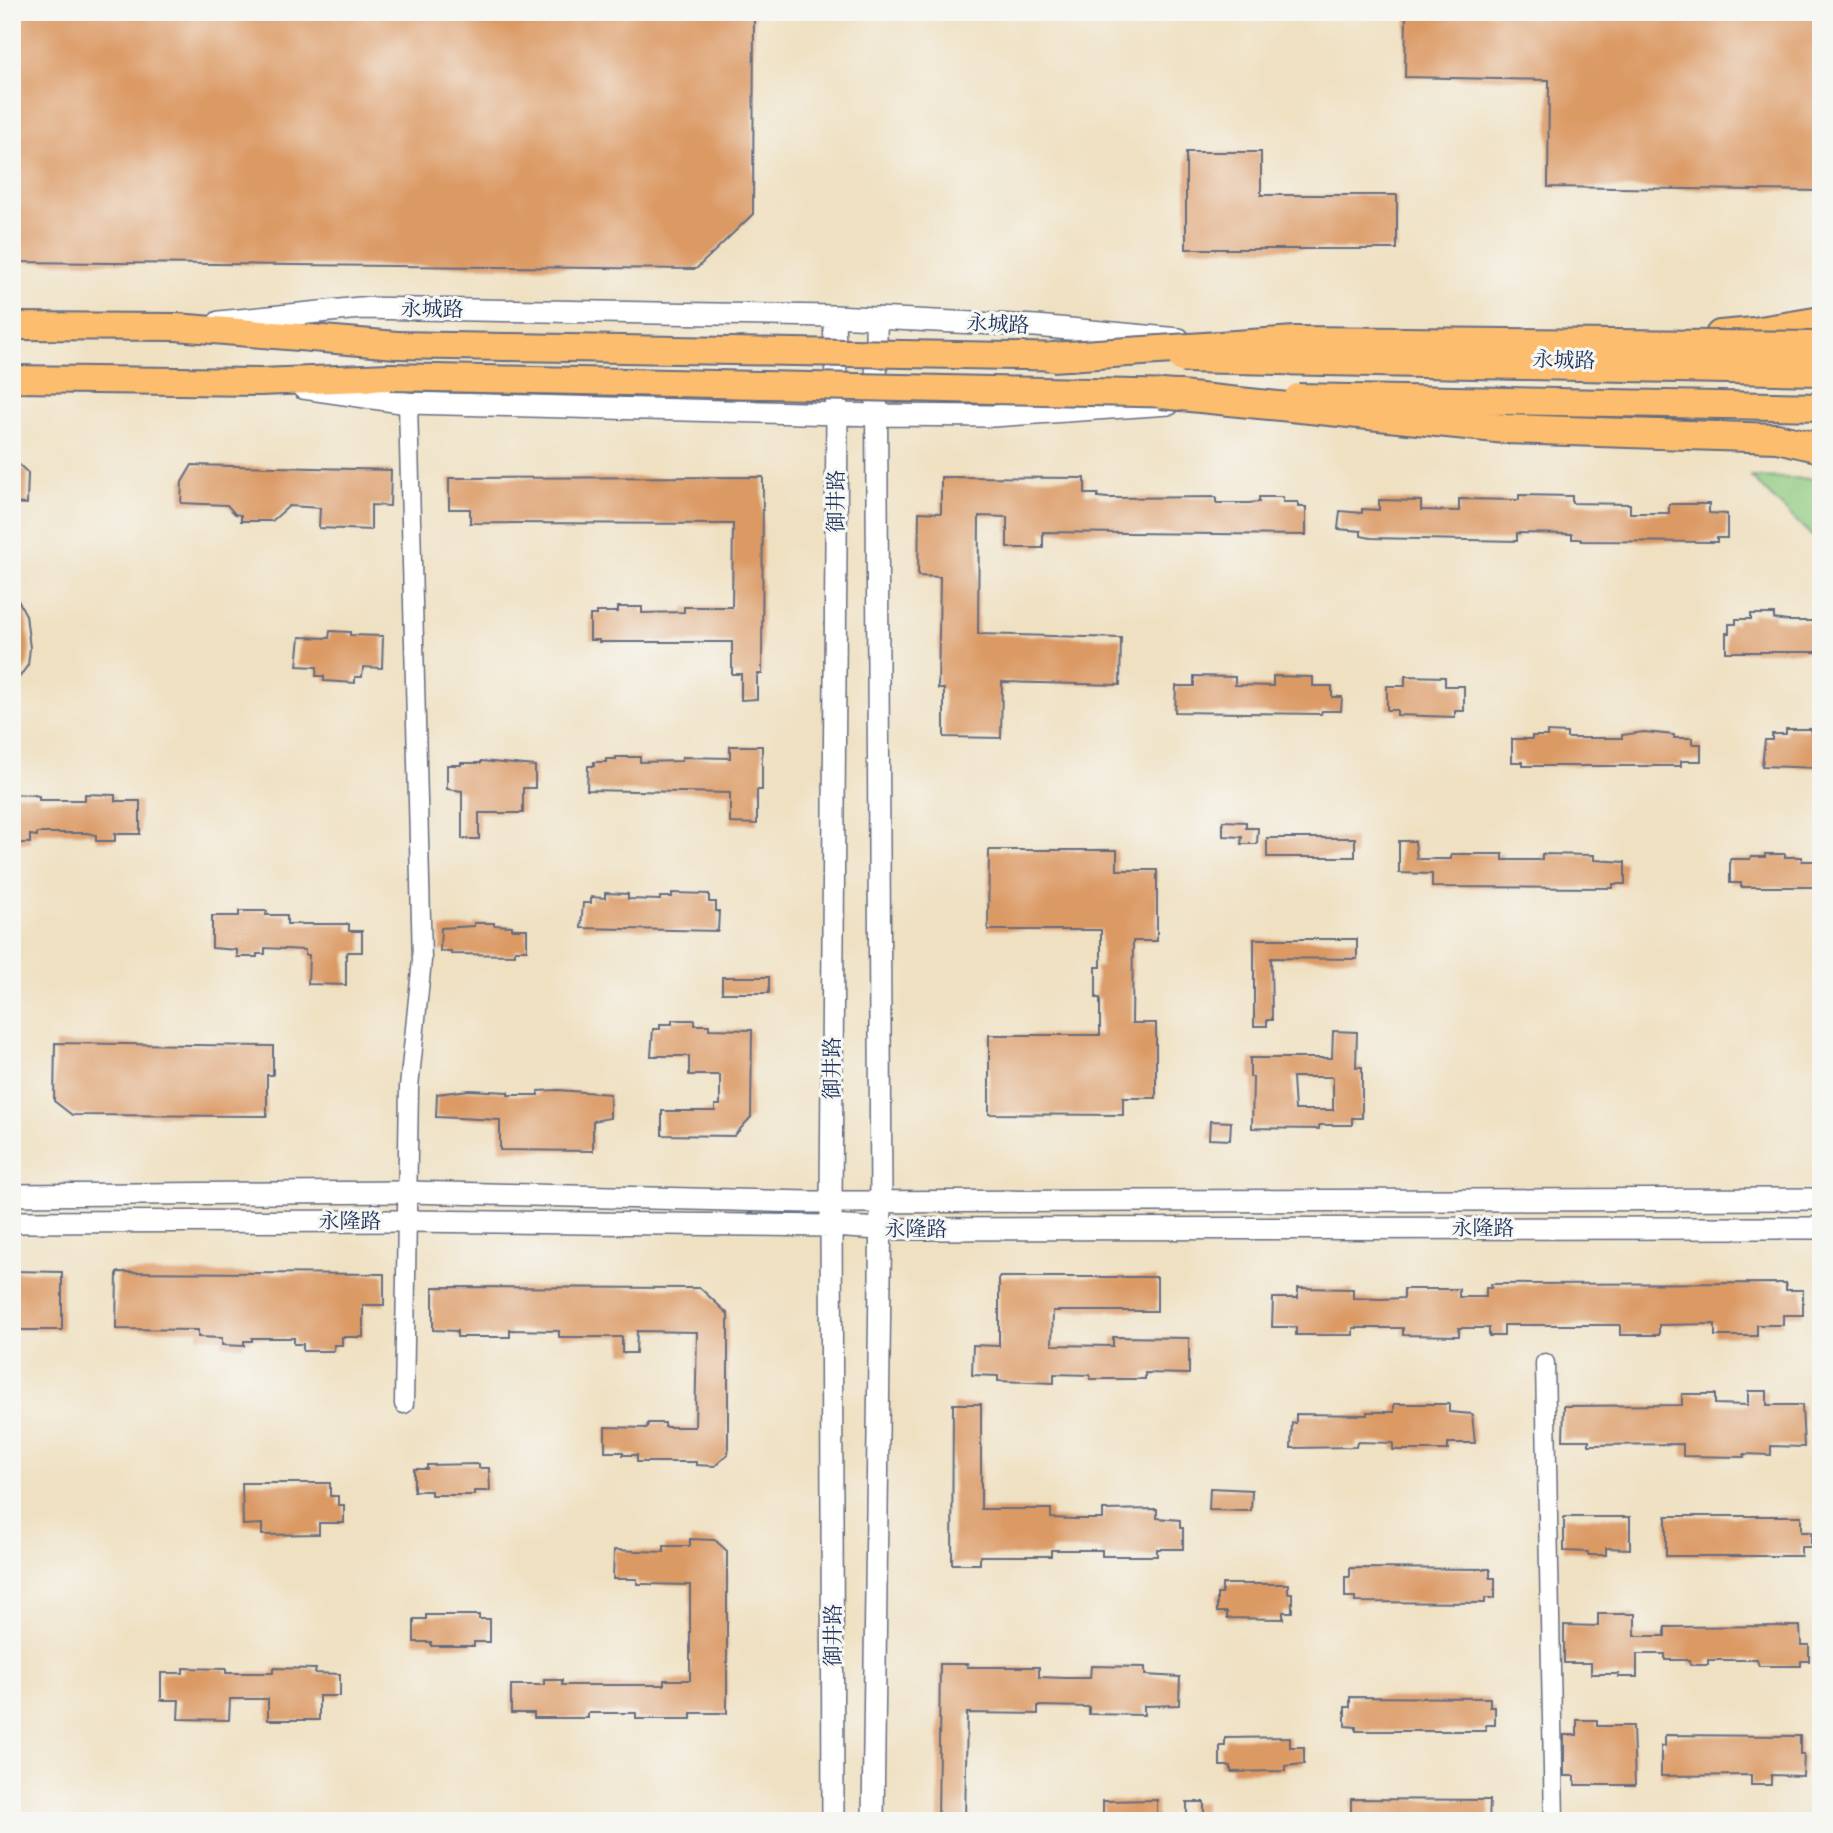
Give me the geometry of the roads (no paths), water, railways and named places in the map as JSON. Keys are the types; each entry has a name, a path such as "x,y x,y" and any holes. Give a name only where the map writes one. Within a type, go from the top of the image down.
{"highway":[{"path":"1616,343 1754,332 1821,321"},
{"path":"1052,357 1295,341 1821,346"},
{"path":"1161,394 1506,429 1777,438 1821,446"}],"main road":[{"name":"永城路","path":"12,326 176,327 397,345 1821,370"},
{"path":"12,379 260,382 390,377 1821,409"}],"street":[{"name":"永城路","path":"176,327 360,308 834,316 1037,326 1333,352 1821,370"},
{"name":"御井路","path":"833,1821 831,1202 837,414 834,316"},
{"name":"御井路","path":"873,1821 881,1202 876,318"},
{"path":"260,382 408,404 877,415 993,416 1187,402 1306,400 1821,409"},
{"path":"404,1404 409,1087 422,960 408,404"},
{"name":"永隆路","path":"12,1195 407,1192 831,1202 1821,1199"},
{"name":"永隆路","path":"12,1222 407,1221 831,1226 880,1229 1821,1228"},
{"path":"1545,1363 1554,1821"}]}
